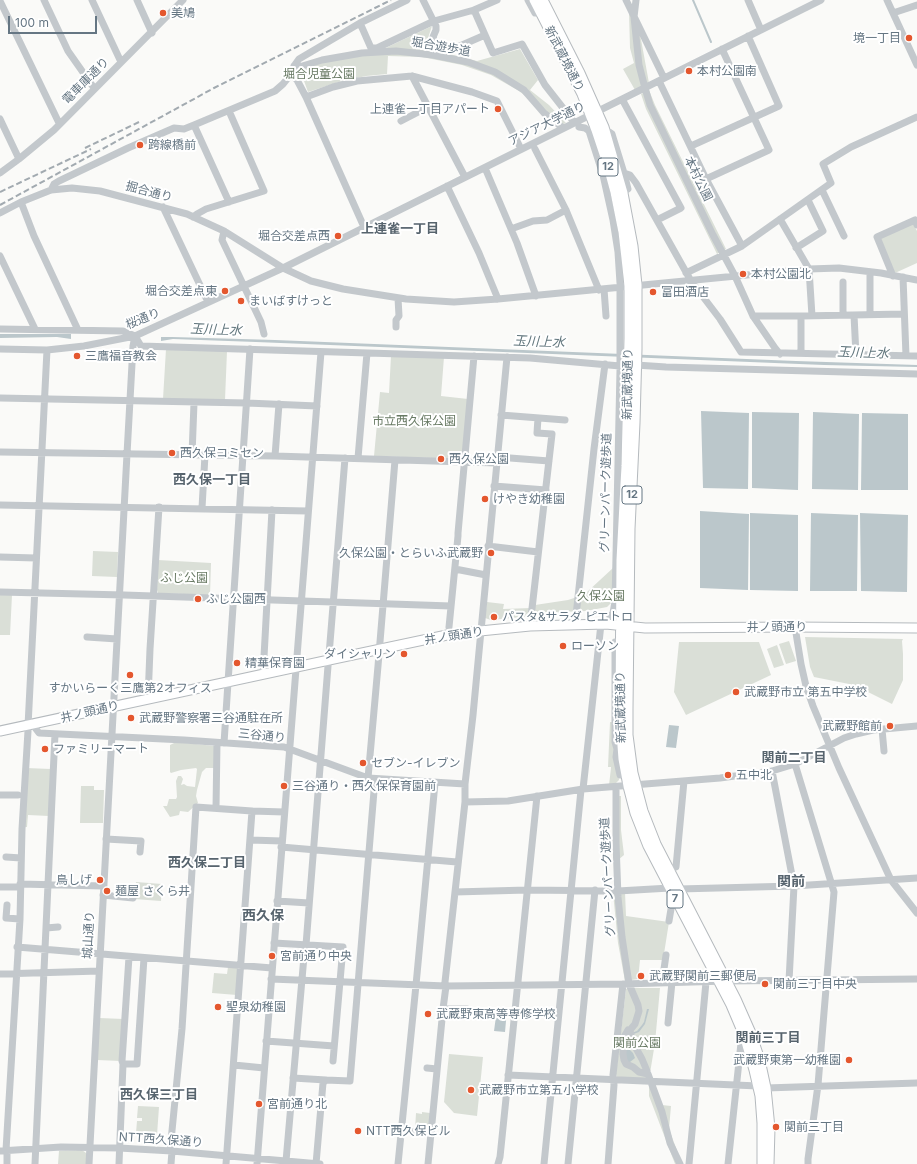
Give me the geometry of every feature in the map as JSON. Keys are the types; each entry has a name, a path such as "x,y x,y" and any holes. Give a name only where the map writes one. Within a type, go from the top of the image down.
{"main road":[{"name":"新武蔵境通り","path":"534,0 579,88 606,133 623,192 633,246 628,285"},
{"name":"新武蔵境通り","path":"543,0 580,73 594,113 615,192 623,232 628,285 628,365 635,422 625,626 628,735 632,785 674,889 723,981 742,1011 751,1033 760,1060 762,1087 762,1164"},
{"name":"井ノ頭通り","path":"0,731 30,727 114,706 296,667 447,636 480,631 530,626 601,624 625,626 917,628"},
{"name":"新武蔵境通り","path":"762,1087 770,1128 769,1164"}],"street":[{"path":"44,0 68,51 94,88"},
{"path":"92,0 121,62"},
{"path":"137,0 152,33"},
{"path":"51,190 54,184 59,181 128,148 174,128 184,129 275,91 283,84 299,59 360,22 407,0"},
{"path":"423,0 436,26 433,38 438,50 446,52 485,35"},
{"path":"360,22 371,48 378,48 434,21 474,10 497,0"},
{"path":"528,0 535,13 541,13"},
{"path":"626,0 706,179 742,246"},
{"name":"本村公園","path":"636,0 634,17 639,65 644,88 713,236 735,276 753,316 780,354"},
{"path":"748,0 761,30"},
{"name":"アジア大学通り","path":"283,268 563,128 576,125 594,113 819,0"},
{"path":"887,0 917,65"},
{"path":"0,1 59,123"},
{"name":"電車庫通り","path":"0,173 54,130 59,123 152,33 182,1"},
{"path":"893,13 917,5"},
{"path":"474,10 493,53 522,44 545,85 576,125 589,131 603,175 613,220 618,252 628,285"},
{"path":"691,146 779,106 748,36"},
{"path":"706,179 769,150 722,49"},
{"name":"堀合遊歩道","path":"292,70 322,60 362,53 396,51 433,55 468,62 496,72 524,90 544,113 563,128"},
{"path":"292,70 306,97 364,227"},
{"path":"306,97 326,89 357,81 412,76 472,92 497,101 520,149"},
{"path":"412,76 465,177"},
{"path":"622,99 681,208 658,220"},
{"path":"400,121 428,107"},
{"path":"193,217 206,209 264,191 229,111"},
{"path":"686,273 742,246 831,183 823,164 851,147 917,117"},
{"path":"0,119 19,159"},
{"path":"194,125 228,202"},
{"path":"606,133 609,132 612,134 624,173 628,189 623,192"},
{"path":"535,149 566,210 602,289 606,316"},
{"path":"485,168 511,229 536,296"},
{"path":"624,173 630,175 636,183 658,220 686,273 720,319 741,352 917,356"},
{"path":"447,186 498,299"},
{"name":"掘合通り","path":"0,213 21,202 51,190 72,188 100,191 187,214 224,231 283,268 311,281 343,289 398,298 454,302 498,299 628,285 691,281 809,269 839,268 917,280"},
{"path":"822,190 844,236"},
{"path":"796,248 823,232 808,200"},
{"path":"21,202 34,236 78,330"},
{"path":"163,207 208,302"},
{"path":"511,229 533,221 547,220 566,210"},
{"path":"780,219 809,269 812,316"},
{"path":"893,276 877,237 915,220 917,225"},
{"path":"224,231 222,240 261,322 264,334"},
{"path":"0,256 36,329"},
{"name":"桜通り","path":"0,349 47,350 84,346 135,336 283,268"},
{"path":"870,272 870,314"},
{"path":"903,277 906,356"},
{"path":"843,282 843,315"},
{"path":"620,292 629,349"},
{"path":"396,327 396,320 399,316 398,298"},
{"path":"753,316 904,314"},
{"path":"854,315 856,355"},
{"path":"801,316 801,353"},
{"path":"0,329 123,331 135,336 141,346 507,357 674,368 917,374"},
{"name":"城山通り","path":"89,1164 98,971 133,346 135,336"},
{"path":"216,808 220,743 227,682 250,349"},
{"path":"7,1164 4,1151 20,919 23,797 30,727 34,594 47,350"},
{"path":"257,1161 321,352"},
{"path":"358,458 367,353"},
{"path":"449,627 474,356"},
{"path":"428,1164 457,862 465,802 465,784 473,715 507,357"},
{"path":"575,625 594,449 605,364"},
{"name":"グリーンパーク遊歩道","path":"610,616 613,613 615,602 628,365"},
{"path":"0,398 247,403 317,406"},
{"path":"192,455 194,403"},
{"path":"275,456 279,404"},
{"path":"501,415 564,420"},
{"path":"530,626 552,434 537,433 538,418"},
{"path":"0,452 275,456 464,462 497,460 549,461"},
{"path":"202,508 205,455"},
{"path":"329,655 345,458"},
{"path":"293,1078 350,1081 370,854 372,779 379,650 395,460"},
{"path":"494,486 546,490"},
{"path":"0,504 308,511"},
{"path":"148,699 159,507"},
{"path":"262,675 268,600 272,510"},
{"path":"488,546 538,552"},
{"path":"0,557 36,558"},
{"path":"455,569 486,575"},
{"path":"0,592 451,606"},
{"path":"544,1164 571,890 601,624"},
{"path":"793,627 796,633 806,686 830,746 891,880 917,913"},
{"path":"88,637 117,639"},
{"path":"615,642 614,742 617,749 616,757 620,775"},
{"path":"286,1162 306,945 328,666"},
{"path":"465,802 508,801 582,790 772,771 795,764 844,738 856,734 882,729 917,726"},
{"name":"三谷通り","path":"30,727 39,733 284,747 320,762 372,779 465,784"},
{"path":"882,729 884,751"},
{"path":"35,1164 54,734"},
{"path":"795,764 834,892 818,1085 808,1164"},
{"path":"772,771 794,886 789,981"},
{"path":"674,868 676,867 684,781"},
{"path":"398,1164 435,783"},
{"name":"グリーンパーク遊歩道","path":"616,790 618,891 626,984 638,1005 639,1011 635,1024 624,1037 623,1054 625,1062 632,1066"},
{"path":"0,795 18,795"},
{"path":"498,1164 500,1157 537,796"},
{"path":"171,1164 182,1029 196,807 284,812"},
{"path":"226,1164 252,811"},
{"path":"106,839 143,841 140,852"},
{"path":"250,840 313,850 457,862"},
{"path":"6,857 21,858"},
{"path":"454,892 527,890 618,891 794,886 917,878"},
{"path":"0,887 48,884 103,886"},
{"path":"568,1164 595,890"},
{"path":"103,895 133,898"},
{"path":"277,901 309,903"},
{"path":"670,920 672,904"},
{"path":"7,905 6,918 20,919"},
{"path":"46,928 58,927"},
{"path":"274,943 343,947 333,1061"},
{"path":"17,947 272,968"},
{"path":"662,983 666,955"},
{"path":"119,1164 122,1061 129,956"},
{"path":"123,1064 137,1064 144,958"},
{"path":"0,974 98,971"},
{"path":"271,979 446,986 917,978"},
{"path":"668,1023 672,982"},
{"path":"688,1164 706,982"},
{"path":"608,1164 614,1080 613,1075 618,1026 626,984"},
{"path":"443,1009 467,1009"},
{"path":"618,1026 629,1030 632,1041 640,1054 662,1112 670,1143 680,1164"},
{"path":"266,1041 334,1046"},
{"path":"728,1164 741,1043"},
{"path":"640,1054 632,1066 639,1072 646,1073"},
{"path":"234,1065 264,1068"},
{"path":"427,1068 437,1069"},
{"path":"508,1075 762,1087 917,1083 917,1077"},
{"path":"316,1164 323,1082 326,1080"},
{"path":"401,1130 431,1133"},
{"name":"NTT西久保通り","path":"4,1151 36,1148 119,1148 227,1156 257,1161 320,1164"}],"green space":[{"path":"629,12 640,34 649,83 635,90 623,69 634,63 630,48"},
{"name":"堀合児童公園","path":"432,26 428,38 434,50 477,61 520,49 538,80 530,90 549,105 566,123 557,127 532,101 519,91 491,75 462,65 422,57 388,56 387,74 366,76 339,82 308,92 299,67 377,52"},
{"path":"649,90 726,249 717,254 646,109 641,94"},
{"path":"912,224 917,231 917,263 895,273 880,238"},
{"path":"166,349 227,351 225,400 163,399"},
{"name":"市立西久保公園","path":"391,356 444,357 441,396 468,399 462,458 374,456 380,392 389,393"},
{"path":"93,551 118,552 117,577 92,576"},
{"name":"ふじ公園","path":"158,560 211,563 210,595 158,593"},
{"name":"久保公園","path":"613,568 613,601 607,607 586,611 561,612 491,620 485,618 487,602 504,604 503,609 531,608 535,605 568,600 587,592"},
{"path":"0,595 12,595 10,635 0,635"},
{"path":"805,637 903,639 903,680 892,704 854,685 814,677 810,667"},
{"path":"789,641 796,661 786,664 779,644"},
{"path":"679,642 759,642 771,675 686,715 674,692"},
{"path":"777,645 784,665 774,668 767,649"},
{"path":"610,722 614,722 619,780 615,784 609,785 611,768 608,767"},
{"path":"176,742 215,746 214,768 206,768 202,772 196,796 198,803 188,812 180,811 179,815 170,817 163,806 167,806 169,799 176,799 177,797 176,781 178,776 181,776 183,779 181,785 184,784 195,787 197,769 170,772 170,745"},
{"path":"26,768 51,769 49,816 28,815 27,827 23,827"},
{"path":"81,786 94,786 94,790 104,790 103,823 80,823"},
{"path":"614,796 621,796 621,830 624,855 618,860"},
{"path":"136,882 162,884 161,901 134,899"},
{"path":"625,892 626,916 669,922 663,960 640,960 638,979 625,981 618,943 613,893"},
{"path":"228,967 238,967 237,995 212,993 214,973 227,974"},
{"name":"関前公園","path":"660,988 655,1043 649,1079 617,1077 616,1074 626,989"},
{"path":"99,1018 124,1019 121,1061 97,1060"},
{"path":"449,1054 483,1057 477,1116 454,1113 444,1102"},
{"path":"649,1084 662,1105 671,1106 669,1129 682,1164 675,1164 649,1096"},
{"path":"138,1106 159,1107 157,1135 136,1133 137,1121 142,1121 142,1118 137,1118"},
{"path":"422,1112 430,1113 429,1130 415,1130 416,1113 422,1114"},
{"path":"82,1150 86,1153 86,1164 58,1164 59,1151"}],"shaded area":[{"path":"0,334 71,334 71,339 57,337 0,338"},
{"path":"161,337 275,340 917,365 917,367 824,365 173,339 161,341"},
{"path":"701,411 749,413 748,489 703,488"},
{"path":"752,412 799,413 798,490 752,488"},
{"path":"813,412 859,414 858,490 812,489"},
{"path":"862,413 908,414 908,490 861,490"},
{"path":"700,511 749,514 748,590 700,588"},
{"path":"750,513 798,515 798,591 750,590"},
{"path":"811,513 858,515 857,591 810,591"},
{"path":"860,513 908,515 907,592 861,591"},
{"path":"669,725 679,726 676,748 666,747"},
{"path":"497,1009 507,1010 505,1032 494,1031"},
{"path":"647,1009 649,1009 645,1024 639,1032 628,1036 628,1048 633,1053 635,1058 630,1062 627,1062 624,1049 626,1035 637,1031 642,1025"}],"waterway":[{"path":"693,0 711,42"}],"railway":[{"path":"0,205 214,88 391,0"},
{"path":"85,148 139,122"},
{"path":"0,192 91,149"}],"place":[{"name":"美鳩","path":"163,13"},
{"name":"境一丁目","path":"909,38"},
{"name":"本村公園南","path":"689,71"},
{"name":"上連雀一丁目アパート","path":"498,109"},
{"name":"跨線橋前","path":"140,145"},
{"name":"堀合交差点西","path":"338,236"},
{"name":"本村公園北","path":"743,274"},
{"name":"堀合交差点東","path":"225,291"},
{"name":"富田酒店","path":"653,292"},
{"name":"まいばすけっと","path":"241,301"},
{"name":"三鷹福音教会","path":"77,356"},
{"name":"西久保コミセン","path":"172,453"},
{"name":"西久保公園","path":"441,459"},
{"name":"けやき幼稚園","path":"485,499"},
{"name":"久保公園・とらいふ武蔵野","path":"491,553"},
{"name":"ふじ公園西","path":"198,599"},
{"name":"パスタ&サラダ ピエトロ","path":"494,617"},
{"name":"ローソン","path":"563,646"},
{"name":"ダイシャリン","path":"404,654"},
{"name":"精華保育園","path":"237,663"},
{"name":"すかいらーく三鷹第2オフィス","path":"130,675"},
{"name":"武蔵野市立 第五中学校","path":"736,692"},
{"name":"武蔵野警察署三谷通駐在所","path":"131,718"},
{"name":"武蔵野館前","path":"890,726"},
{"name":"ファミリーマート","path":"45,749"},
{"name":"セブン-イレブン","path":"363,763"},
{"name":"五中北","path":"728,775"},
{"name":"三谷通り・西久保保育園前","path":"284,786"},
{"name":"鳥しげ","path":"100,880"},
{"name":"麺屋 さくら井","path":"107,891"},
{"name":"宮前通り中央","path":"272,956"},
{"name":"武蔵野関前三郵便局","path":"641,976"},
{"name":"関前三丁目中央","path":"765,984"},
{"name":"聖泉幼稚園","path":"218,1007"},
{"name":"武蔵野東高等専修学校","path":"428,1014"},
{"name":"武蔵野東第一幼稚園","path":"849,1060"},
{"name":"武蔵野市立第五小学校","path":"471,1090"},
{"name":"宮前通り北","path":"259,1104"},
{"name":"関前三丁目","path":"776,1127"},
{"name":"NTT西久保ビル","path":"358,1131"}],"district":[{"name":"上連雀一丁目","path":"400,229"},
{"name":"西久保一丁目","path":"212,480"},
{"name":"関前二丁目","path":"794,758"},
{"name":"西久保二丁目","path":"207,863"},
{"name":"関前","path":"791,882"},
{"name":"西久保","path":"263,916"},
{"name":"関前三丁目","path":"768,1038"},
{"name":"西久保三丁目","path":"159,1095"}],"water label":[{"name":"玉川上水","path":"216,330"},
{"name":"玉川上水","path":"539,342"},
{"name":"玉川上水","path":"863,353"}]}
